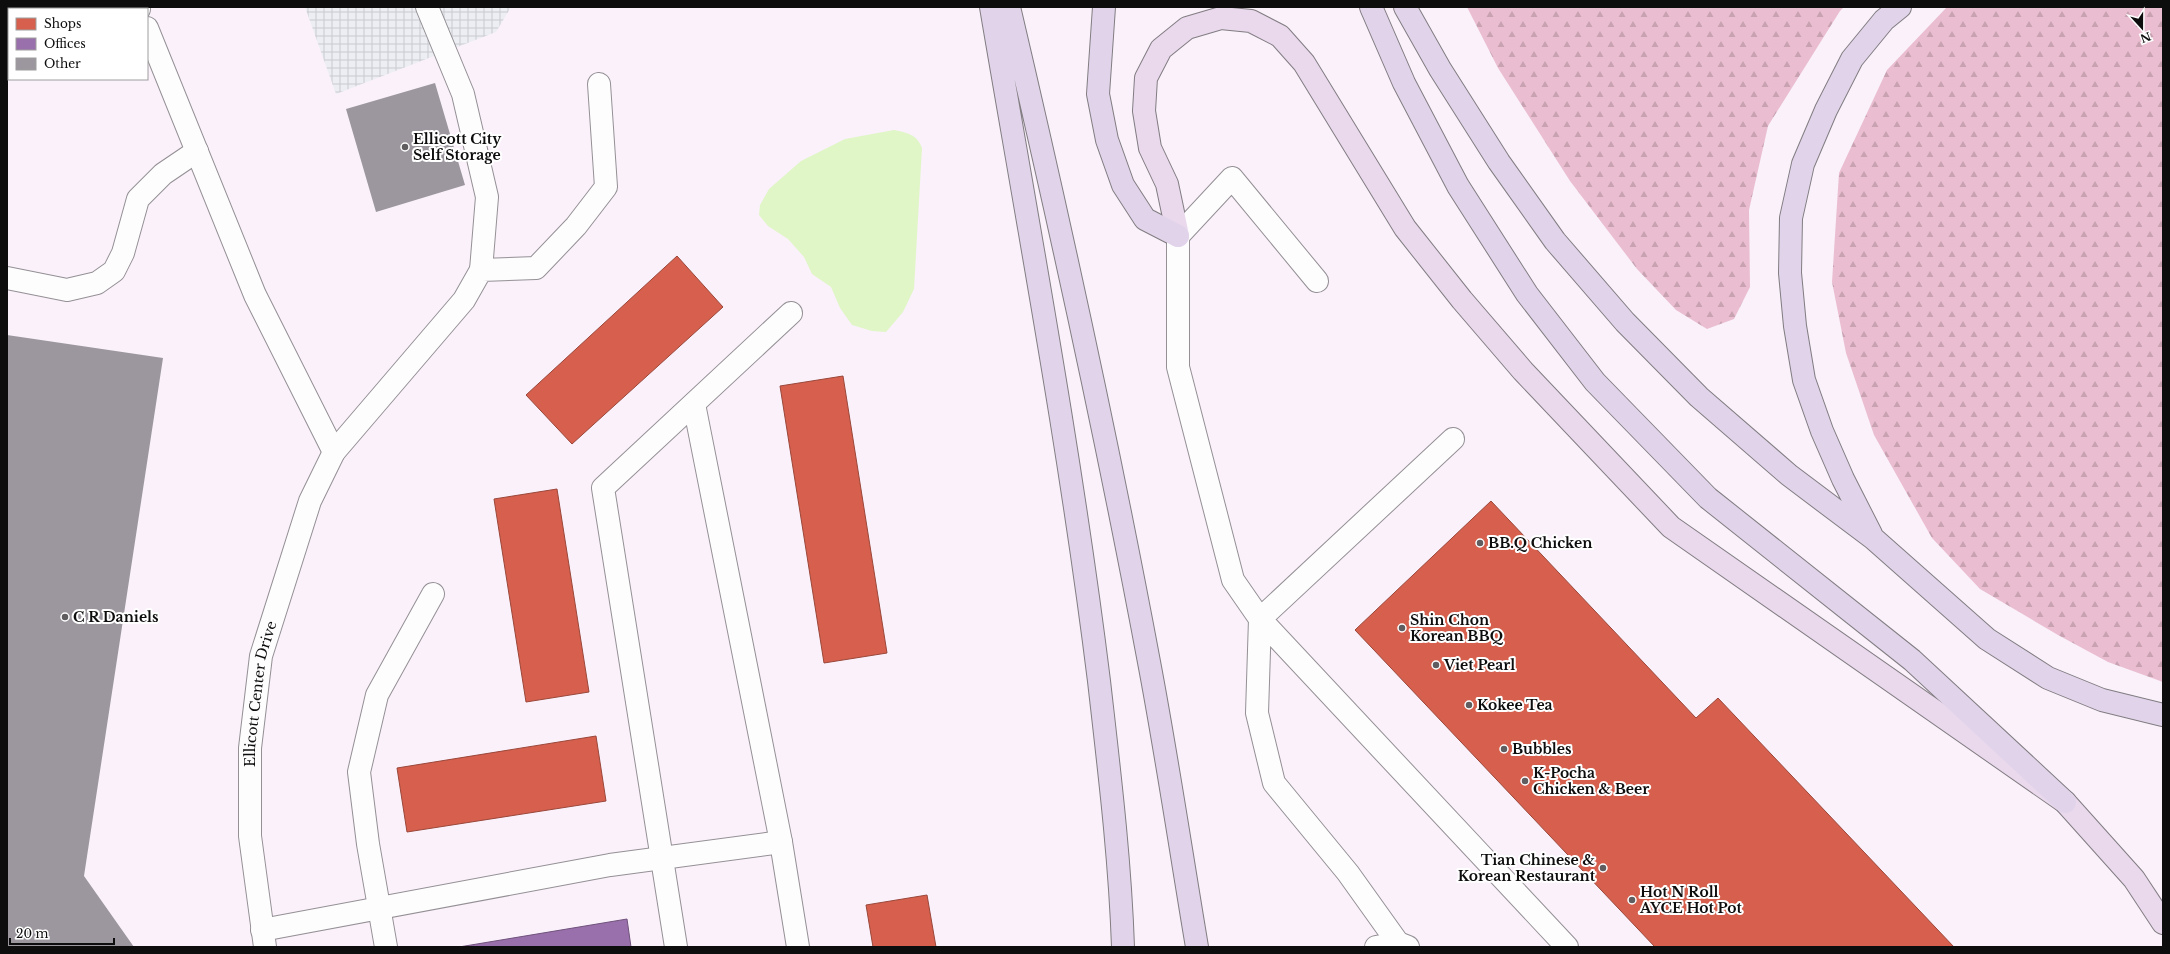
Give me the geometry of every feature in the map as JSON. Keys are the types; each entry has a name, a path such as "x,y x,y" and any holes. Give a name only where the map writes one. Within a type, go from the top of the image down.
{"highway":[{"path":"991,7 1065,445 1089,605 1107,752 1122,912 1123,947"},
{"path":"1009,7 1054,199 1125,538 1151,672 1198,947"},
{"path":"1104,7 1098,94 1107,140 1123,185 1145,219 1178,236"},
{"path":"1371,7 1404,83 1458,186 1527,294 1595,382 1708,498 1912,660 2065,802"},
{"path":"1405,7 1440,69 1499,162 1555,241 1625,322 1699,397 1789,475 1874,539 1987,639 2048,678 2102,700 2163,715"},
{"path":"1874,539 1843,479 1822,431 1804,380 1795,326 1790,273 1791,218 1803,164 1826,110 1852,59 1884,20 1900,7"}],"main road":[{"path":"1178,236 1167,184 1150,148 1144,111 1146,78 1161,49 1187,28 1221,18 1251,21 1280,36 1304,63 1405,228 1462,300 1523,371 1671,527 2065,802 2134,878 2163,923"}],"street":[{"path":"427,7 463,94 487,198 481,270 536,268 576,226 606,187 599,84"},
{"path":"148,31 254,295 334,452"},
{"path":"7,278 67,290 97,283 114,271 123,253 138,199 163,174 196,151"},
{"path":"1317,282 1232,178 1178,236 1178,367 1233,580 1260,619 1567,947"},
{"name":"Ellicott Center Drive","path":"264,938 250,836 250,748 261,656 310,501 334,452 464,300 481,270"},
{"path":"676,947 660,858 603,488 791,313"},
{"path":"694,404 782,842 798,947"},
{"path":"1403,945 1348,874 1274,783 1257,713 1260,619 1453,439"},
{"path":"386,947 359,772 377,695 433,594"},
{"path":"264,938 379,908 610,866 782,842"},
{"path":"1376,947 1403,945"}],"shaded area":[{"path":"305,7 511,7 496,32 336,94"},
{"path":"894,130 911,135 920,143 922,148 914,289 903,312 886,332 872,331 852,325 840,308 831,287 812,274 804,257 788,239 768,226 759,215 760,205 769,189 801,161 845,139"}],"green space":[{"path":"1467,7 1844,7 1840,11 1768,126 1749,210 1750,287 1734,319 1707,329 1676,310 1637,269 1570,181 1498,68"},
{"path":"1947,7 2163,7 2163,682 2108,662 2058,635 1980,589 1932,538 1874,435 1846,353 1832,282 1839,173 1887,70"}],"building: Shops":[{"path":"677,256 723,307 572,444 526,395"},
{"path":"843,376 887,653 824,663 780,386"},
{"path":"557,489 589,692 526,702 494,499"},
{"path":"1491,501 1696,718 1718,698 1954,947 1655,947 1355,630"},
{"path":"596,736 606,801 407,832 397,768"},
{"path":"927,895 936,947 873,947 866,905"}],"building: Offices":[{"path":"627,919 631,947 459,947"}],"building: Other":[{"name":"Ellicott City Self Storage","path":"435,83 465,185 376,212 346,109"},
{"name":"C R Daniels","path":"7,335 163,358 84,876 134,947 7,947"}],"place":[{"name":"Ellicott City Self Storage","path":"405,147"},
{"name":"BB.Q Chicken","path":"1480,543"},
{"name":"C R Daniels","path":"65,617"},
{"name":"Shin Chon Korean BBQ","path":"1402,628"},
{"name":"Viet Pearl","path":"1436,665"},
{"name":"Kokee Tea","path":"1469,705"},
{"name":"Bubbles","path":"1504,749"},
{"name":"K-Pocha Chicken & Beer","path":"1525,781"},
{"name":"Tian Chinese & Korean Restaurant","path":"1603,868"},
{"name":"Hot N Roll AYCE Hot Pot","path":"1632,900"}]}
